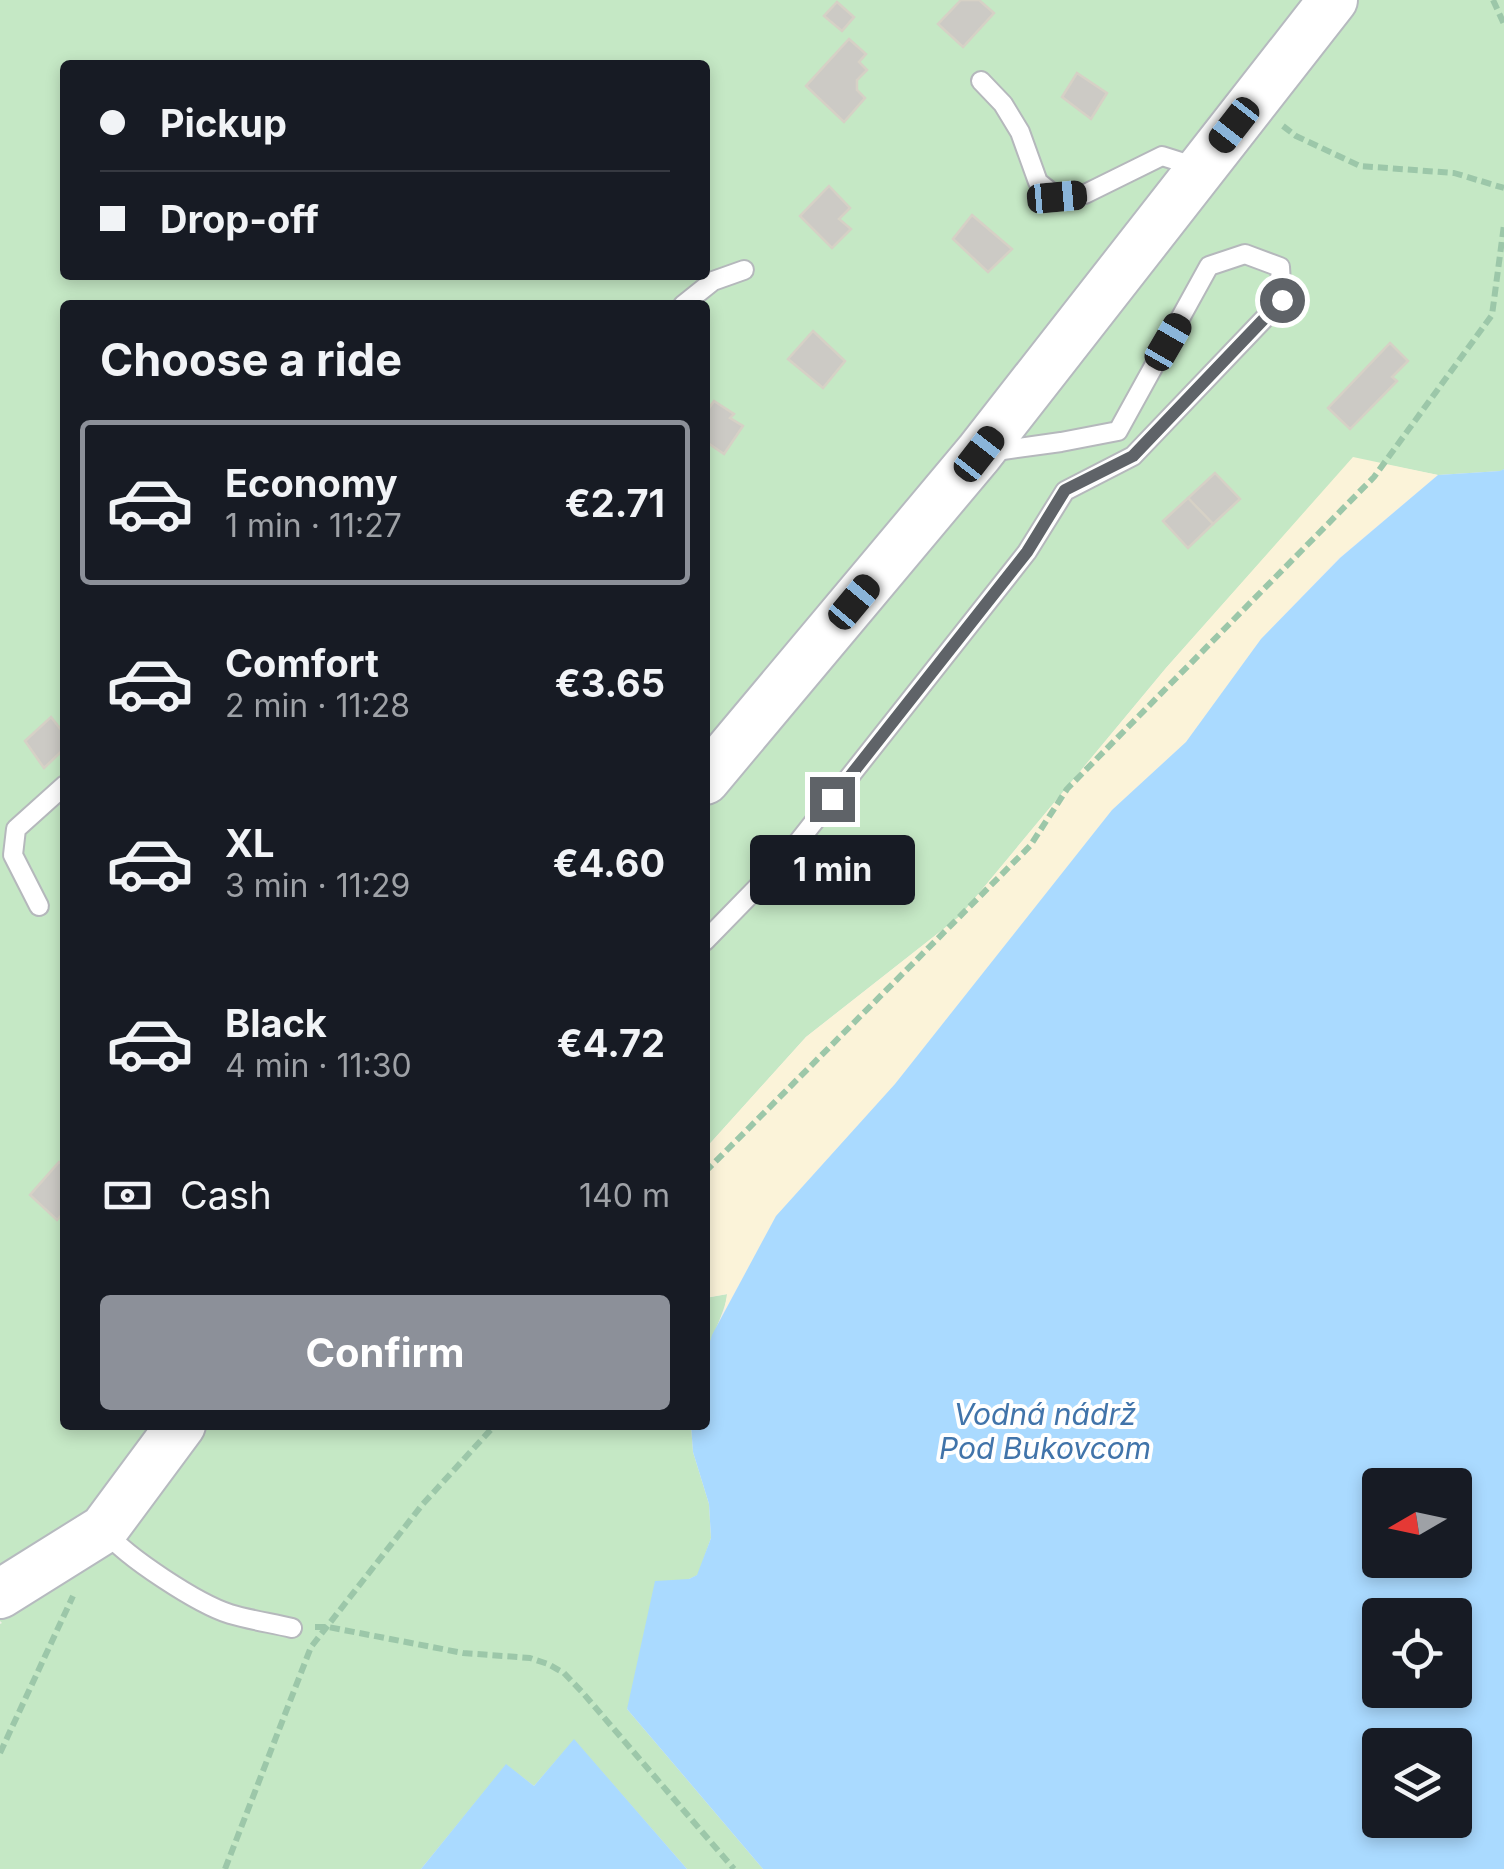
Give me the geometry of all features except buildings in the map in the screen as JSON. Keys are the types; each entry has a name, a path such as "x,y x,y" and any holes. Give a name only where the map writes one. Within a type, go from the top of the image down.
{"street":[{"path":"710,774 979,454 1332,0"},
{"path":"0,1594 104,1529 177,1430"}],"lane":[{"path":"981,80 1003,104 1020,132 1038,182 1057,197 1085,194 1162,156 1201,168"},
{"path":"710,936 783,861 1027,552 1065,490 1133,456 1282,300 1280,267 1245,254 1209,266 1118,431 979,454"},
{"path":"689,300 712,281 744,270"},
{"path":"0,844 60,790"},
{"path":"16,829 13,855 38,906"},
{"path":"104,1529 116,1544 169,1582 227,1613 292,1628"}],"path":[{"path":"1494,0 1504,24"},
{"path":"1252,103 1296,136 1360,166 1454,173 1504,188"},
{"path":"710,1167 1030,846 1068,789 1374,477 1492,315 1504,222"},
{"path":"225,1869 311,1647 422,1505 490,1430"},
{"path":"0,1753 104,1529"},
{"path":"292,1628 328,1627 464,1653 530,1658 548,1664 564,1673 584,1693 734,1869"}],"green space":[{"path":"0,0 1504,0 1504,469 1438,475 1353,458 1166,668 960,916 806,1037 710,1143 710,300 60,300 60,1430 691,1430 693,1452 709,1504 711,1538 698,1575 689,1579 627,1709 763,1869 687,1869 574,1740 534,1786 506,1765 421,1869 0,1869"},
{"path":"728,1294 710,1344 710,1297"}],"sand":[{"path":"1353,457 1438,475 1339,558 1261,639 1186,742 1112,810 895,1084 776,1216 724,1312 727,1294 710,1297 710,1143 806,1037 960,916 1166,668"}],"water":[{"name":"Vodná nádrž Pod Bukovcom","path":"1504,469 1504,1869 763,1869 627,1709 655,1581 697,1575 711,1538 709,1504 693,1452 691,1430 710,1430 712,1335 776,1216 895,1084 1112,810 1186,742 1261,639 1340,558 1438,475"},
{"path":"574,1739 687,1869 421,1869 506,1764 534,1786"}],"route":[{"path":"832,799 1027,552 1065,490 1133,456 1282,300"}]}
